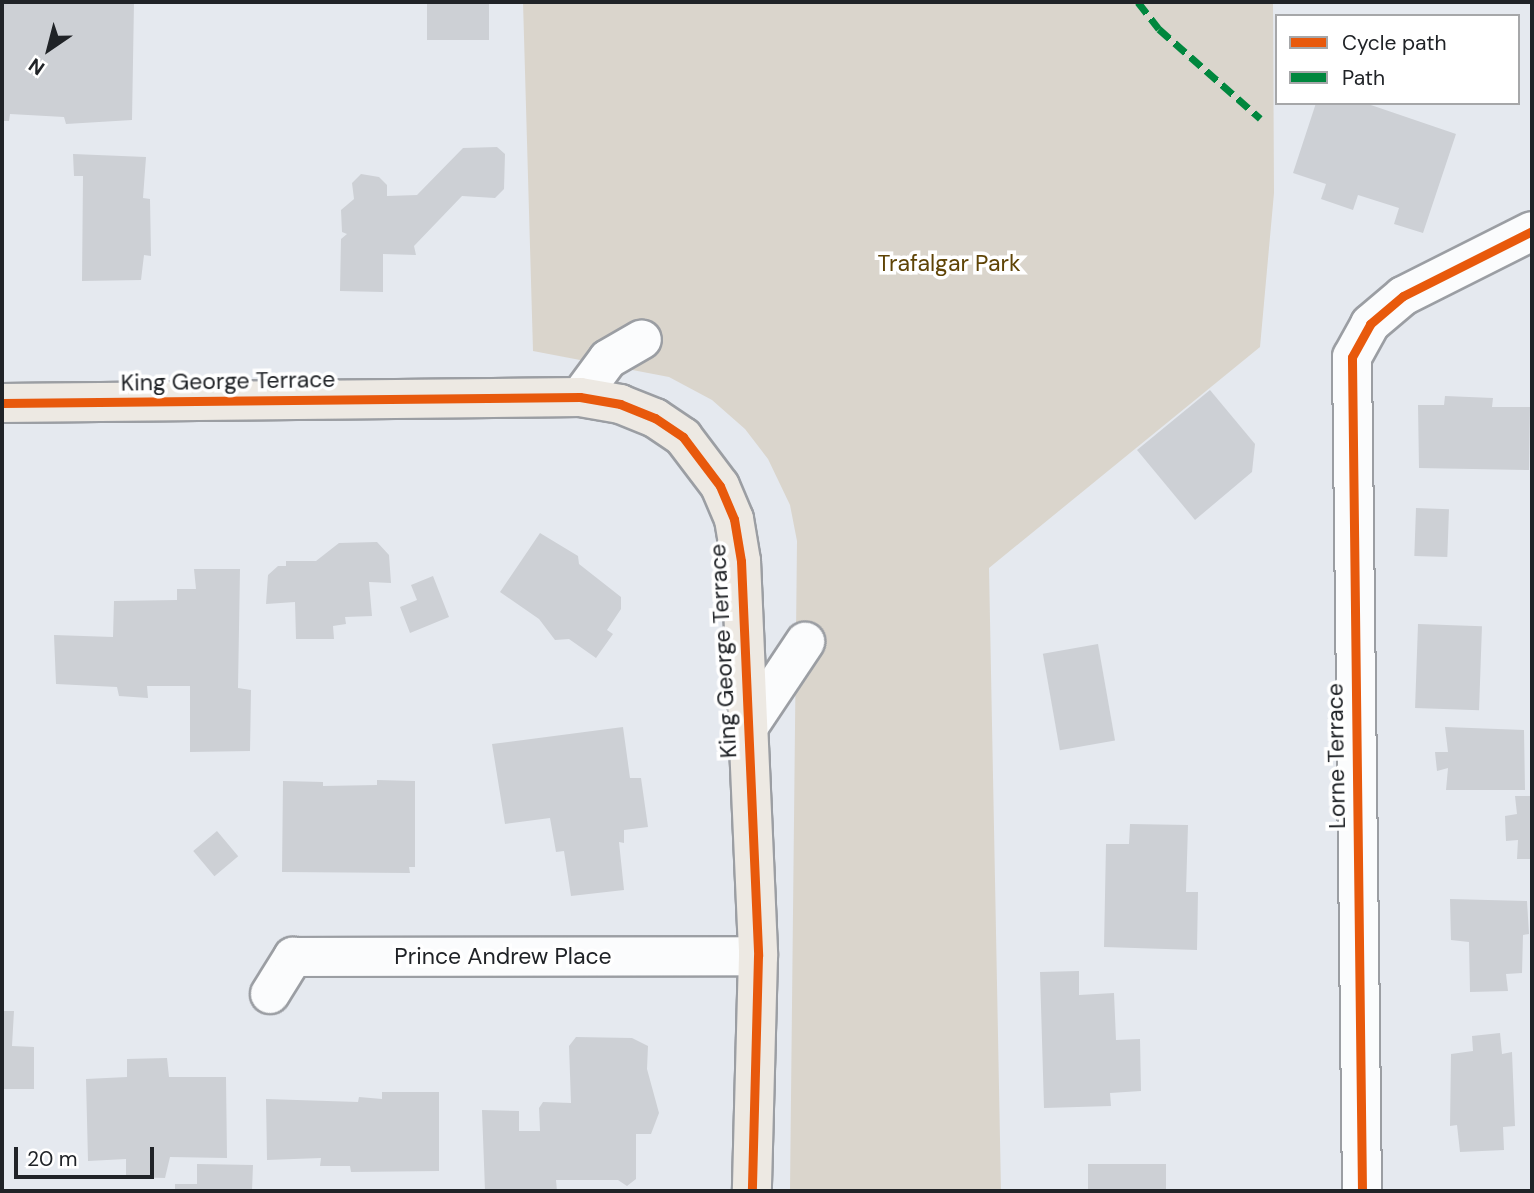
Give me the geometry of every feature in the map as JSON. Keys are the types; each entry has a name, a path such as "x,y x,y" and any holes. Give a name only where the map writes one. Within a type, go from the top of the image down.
{"main road":[{"name":"King George Terrace","path":"2,403 580,397 620,404 655,418 683,437 720,486 734,519 741,561 758,956 752,1191"}],"street":[{"name":"Lorne Terrace","path":"1362,1191 1352,357 1370,324 1403,296 1532,231"},
{"path":"580,397 608,359 642,339"},
{"path":"747,729 805,642"},
{"name":"Prince Andrew Place","path":"270,994 293,957 758,956"}],"green space":[{"name":"Trafalgar Park","path":"523,2 1273,2 1274,193 1260,347 989,568 1001,1191 790,1191 797,541 790,505 768,459 745,429 712,400 669,377 533,351"}],"building":[{"path":"2,2 134,2 132,120 66,124 64,117 10,114 9,121 2,121"},
{"path":"427,2 489,2 489,40 427,40"},
{"path":"1315,105 1371,105 1456,134 1423,233 1394,224 1399,208 1358,195 1353,210 1321,199 1326,184 1293,173"},
{"path":"497,147 505,154 504,189 495,198 462,196 414,246 416,255 383,254 383,292 340,291 341,239 347,234 342,232 341,210 354,199 352,183 361,174 379,177 387,185 387,196 417,195 463,148"},
{"path":"73,154 146,157 143,198 150,199 151,256 144,255 141,280 82,281 83,176 74,176"},
{"path":"1210,390 1255,444 1252,472 1195,520 1137,450"},
{"path":"1445,396 1493,398 1492,407 1530,407 1529,470 1419,468 1418,405 1444,405"},
{"path":"1416,508 1449,509 1447,557 1414,556"},
{"path":"540,533 578,556 579,564 621,597 621,609 607,630 613,634 596,658 569,639 555,640 539,619 500,592"},
{"path":"377,542 389,555 391,583 369,582 372,616 345,617 346,624 333,626 334,639 296,639 295,602 266,604 268,575 278,566 286,566 286,561 316,561 339,543"},
{"path":"194,569 240,569 238,688 251,690 250,751 190,752 190,686 147,686 148,698 119,696 117,687 56,684 54,635 113,637 114,601 177,600 177,589 196,589"},
{"path":"433,576 449,617 410,633 400,607 417,600 411,585"},
{"path":"1418,624 1482,626 1479,710 1415,708"},
{"path":"1098,644 1115,741 1060,750 1043,654"},
{"path":"623,727 630,778 641,778 648,827 624,830 624,843 619,842 624,890 571,896 564,851 556,852 550,818 505,824 492,744"},
{"path":"1445,727 1524,730 1525,790 1446,790 1448,768 1437,771 1435,752 1448,752"},
{"path":"377,780 415,781 415,867 409,867 410,873 282,872 283,781 323,782 323,786 377,785"},
{"path":"1515,796 1532,796 1532,859 1517,859 1518,840 1506,841 1505,816 1517,814"},
{"path":"1130,824 1188,825 1186,892 1198,892 1197,950 1104,947 1106,844 1129,844"},
{"path":"217,831 238,856 214,876 193,851"},
{"path":"1450,899 1527,901 1529,934 1523,935 1522,973 1506,974 1508,991 1470,992 1469,942 1451,940"},
{"path":"1079,971 1079,995 1114,993 1116,1040 1140,1039 1141,1091 1110,1093 1111,1106 1044,1108 1040,972"},
{"path":"2,1011 14,1011 12,1046 34,1047 34,1089 2,1089"},
{"path":"1500,1033 1502,1054 1512,1052 1515,1126 1503,1127 1504,1150 1460,1152 1457,1125 1450,1126 1451,1054 1473,1051 1472,1036"},
{"path":"576,1037 632,1038 648,1046 647,1069 659,1113 651,1134 636,1134 636,1179 627,1186 618,1180 556,1180 557,1191 485,1191 482,1110 519,1111 519,1131 540,1131 539,1108 543,1102 571,1103 569,1046"},
{"path":"167,1058 169,1077 226,1077 227,1158 170,1157 165,1178 126,1177 126,1159 88,1161 86,1079 127,1077 127,1059"},
{"path":"382,1092 439,1092 439,1171 351,1172 350,1166 320,1166 321,1158 267,1160 266,1099 358,1102 359,1097 382,1099"},
{"path":"197,1164 253,1165 252,1191 175,1191 175,1184 197,1184"},
{"path":"1088,1164 1166,1164 1166,1191 1088,1191"}],"marked path":[{"path":"1138,2 1159,29 1260,118"}],"cycle path":[{"path":"1362,1191 1352,357 1370,324 1403,296 1532,231"},
{"path":"2,403 580,397 620,404 655,418 683,437 720,486 734,519 741,561 758,956 752,1191"}]}
